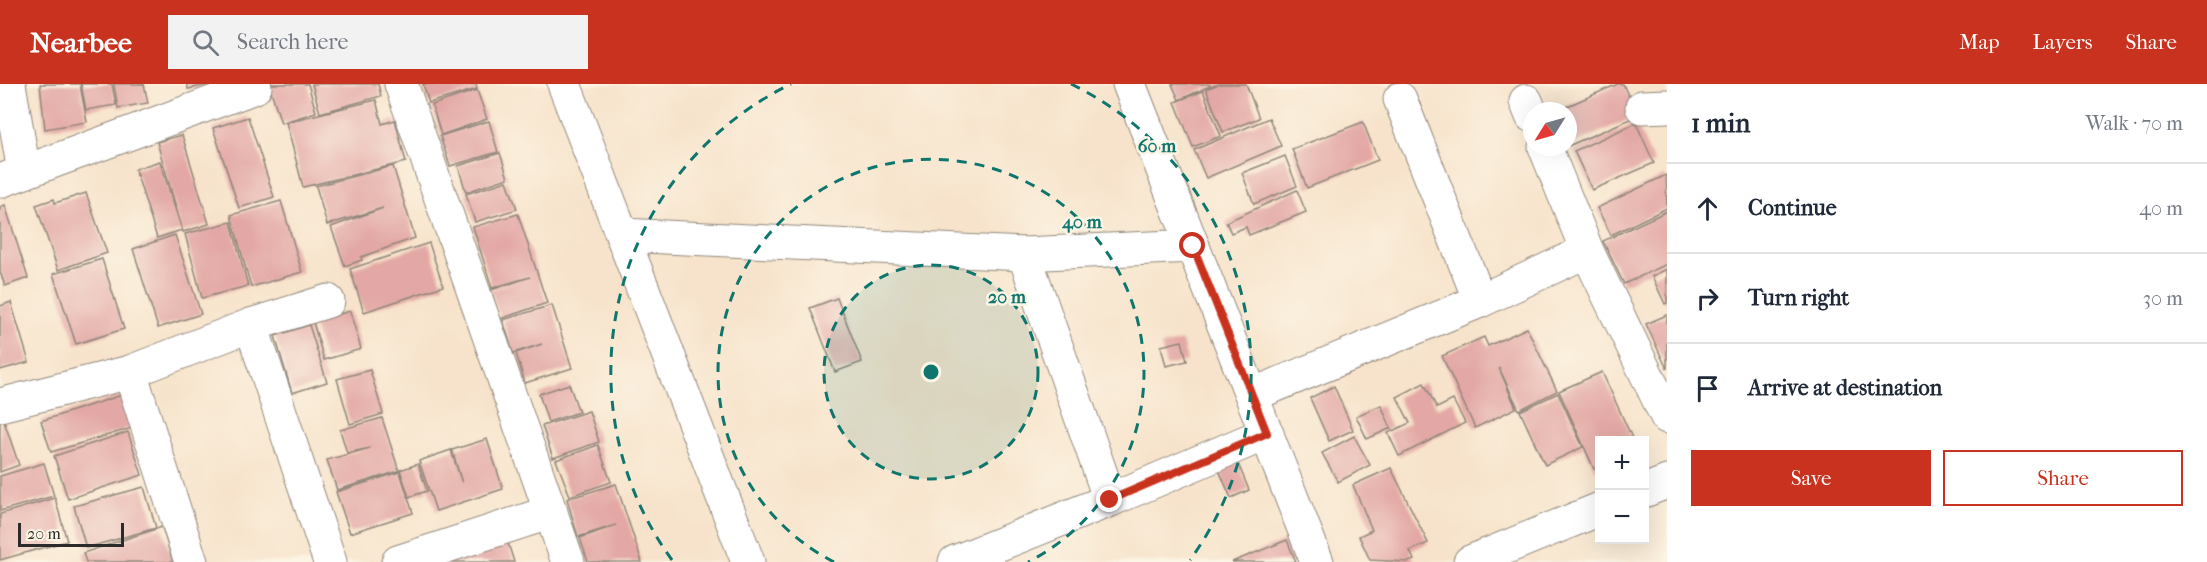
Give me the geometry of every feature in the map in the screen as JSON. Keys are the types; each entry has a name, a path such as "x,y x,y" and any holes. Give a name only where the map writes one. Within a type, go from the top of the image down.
{"street":[{"path":"9,84 12,176 255,87 254,84"},
{"path":"401,84 568,562"},
{"path":"564,84 748,562"},
{"path":"1129,84 1317,562"},
{"path":"1400,99 1480,301"},
{"path":"1549,156 1587,251 1667,417"},
{"path":"622,235 1024,254 1193,246"},
{"path":"1252,395 1480,301 1587,251"},
{"path":"1024,254 1110,500"},
{"path":"0,405 130,372 251,326 328,302"},
{"path":"251,326 330,562"},
{"path":"130,372 191,562"},
{"path":"956,562 1267,433"},
{"path":"1647,490 1667,482"},
{"path":"1470,562 1595,511"},
{"path":"398,562 551,512"}],"building":[{"path":"40,84 80,84 87,122 45,129"},
{"path":"81,84 112,84 116,105 86,110"},
{"path":"114,84 144,84 148,103 118,108"},
{"path":"187,84 206,84 207,85 188,89"},
{"path":"269,84 308,84 316,112 281,123"},
{"path":"312,84 378,84 381,96 320,113"},
{"path":"423,84 476,84 477,89 429,103"},
{"path":"1172,84 1209,84 1210,86 1179,100"},
{"path":"1219,84 1246,84 1259,118 1223,132 1206,89"},
{"path":"1618,84 1623,84 1637,116 1577,142 1577,102"},
{"path":"477,90 487,119 441,135 432,105"},
{"path":"1203,91 1221,136 1193,147 1175,102"},
{"path":"376,100 382,124 395,120 406,162 303,187 286,122"},
{"path":"248,117 274,197 239,208 213,128"},
{"path":"1269,118 1281,146 1206,178 1194,150"},
{"path":"489,121 498,152 450,166 440,136"},
{"path":"1363,122 1378,160 1307,188 1292,149"},
{"path":"1636,123 1654,163 1592,190 1576,156 1577,150"},
{"path":"182,135 209,224 183,232 157,142"},
{"path":"500,153 508,178 466,192 458,166"},
{"path":"1285,156 1297,186 1254,204 1242,173"},
{"path":"160,161 182,230 157,238 135,169"},
{"path":"393,166 415,238 361,257 362,260 345,266 331,227 383,208 327,225 316,186"},
{"path":"1666,175 1667,208 1611,235 1597,208"},
{"path":"507,181 517,209 475,222 466,194"},
{"path":"1297,190 1306,212 1249,235 1246,227 1231,233 1226,222"},
{"path":"86,193 107,253 58,270 36,205 54,199 55,203"},
{"path":"281,201 302,272 251,287 231,215"},
{"path":"5,205 28,278 5,286 0,272 0,207"},
{"path":"1667,211 1667,264 1624,284 1603,241"},
{"path":"518,214 547,303 500,319 491,290 530,277 492,288 473,227"},
{"path":"231,222 248,286 202,298 185,234"},
{"path":"175,235 201,314 158,328 133,249"},
{"path":"429,243 443,286 364,312 350,269"},
{"path":"102,259 124,329 76,344 53,274"},
{"path":"1667,269 1667,303 1665,304 1652,276"},
{"path":"837,298 862,362 835,372 810,308"},
{"path":"11,302 29,362 0,370 0,306"},
{"path":"552,305 572,368 525,383 516,353 542,344 513,353 503,320"},
{"path":"350,311 361,349 324,360 313,322"},
{"path":"1667,315 1667,369 1646,324"},
{"path":"309,325 327,382 292,393 275,336"},
{"path":"1527,328 1557,391 1519,410 1499,368 1516,408 1475,428 1442,356 1484,337 1488,346"},
{"path":"1182,341 1187,361 1166,366 1161,346"},
{"path":"370,370 383,414 350,424 337,379"},
{"path":"1602,372 1631,436 1595,436 1595,469 1594,469 1559,391"},
{"path":"1424,383 1437,408 1453,400 1465,423 1399,456 1388,433 1410,423 1397,397"},
{"path":"569,384 579,412 548,422 539,394"},
{"path":"1334,386 1353,430 1329,441 1310,398"},
{"path":"1558,393 1583,447 1545,465 1520,411"},
{"path":"122,395 132,428 51,452 41,421"},
{"path":"1381,405 1391,428 1367,439 1356,416"},
{"path":"589,411 599,442 553,458 542,426"},
{"path":"382,418 399,471 337,490 327,460 370,448 347,453 340,430"},
{"path":"4,421 19,465 0,472 0,422"},
{"path":"128,432 142,475 68,499 54,456"},
{"path":"1354,436 1370,465 1338,482 1322,453"},
{"path":"487,439 503,489 436,511 419,461 451,450 462,483 452,450"},
{"path":"598,445 611,482 570,496 556,460"},
{"path":"1237,461 1249,490 1231,498 1219,470"},
{"path":"44,463 54,496 0,511 0,476"},
{"path":"418,464 427,491 409,497 400,470"},
{"path":"1391,468 1428,543 1410,551 1414,560 1408,562 1370,560 1359,536 1372,530 1353,485"},
{"path":"400,472 413,513 350,533 336,492"},
{"path":"616,484 642,562 588,562 580,538 616,525 578,537 567,499"},
{"path":"144,487 156,528 86,548 74,506"},
{"path":"55,498 67,541 0,560 0,514"},
{"path":"162,527 173,562 86,562 83,553"},
{"path":"1287,540 1296,562 1232,562"},
{"path":"508,543 514,562 450,562"}],"route":[{"path":"1110,500 1267,433 1193,246"}]}
